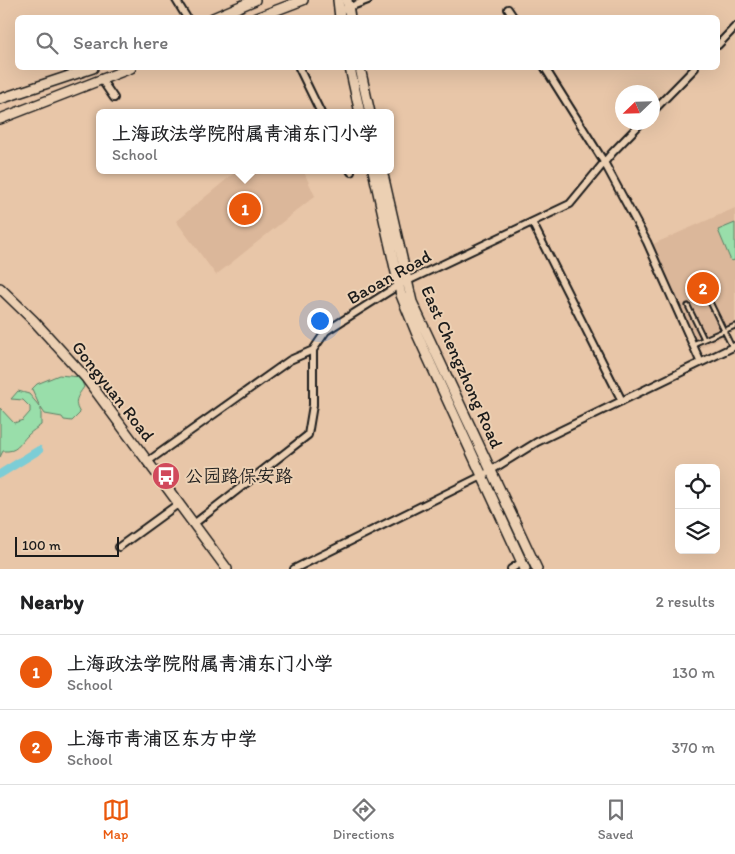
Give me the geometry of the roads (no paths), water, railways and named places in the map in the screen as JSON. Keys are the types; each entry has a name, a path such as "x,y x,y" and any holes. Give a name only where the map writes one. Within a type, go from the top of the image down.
{"main road":[{"path":"220,15 255,0"},
{"path":"273,14 303,0"},
{"path":"338,0 343,9"},
{"path":"0,99 87,70"},
{"path":"0,118 126,70"},
{"path":"350,70 359,109"},
{"path":"360,70 369,109"},
{"name":"East Chengzhong Road","path":"374,174 416,332 524,566"},
{"name":"East Chengzhong Road","path":"383,174 402,284 537,569"},
{"name":"Gongyuan Road","path":"0,288 34,321 86,378 227,569"}],"street":[{"path":"176,0 185,15"},
{"path":"343,9 368,0"},
{"path":"508,9 512,15"},
{"path":"720,43 735,27"},
{"path":"300,70 319,109"},
{"path":"547,70 604,162 646,242 700,361"},
{"path":"660,104 693,70"},
{"path":"101,79 114,98"},
{"name":"Baoan Road","path":"313,350 326,331 402,284 570,204 604,162 634,130"},
{"path":"532,222 622,401"},
{"path":"294,569 482,476 537,442 700,361 734,347"},
{"path":"147,462 290,360 313,350 313,405 308,434 195,524"},
{"path":"119,547 178,504"},
{"path":"511,569 524,566"}],"lane":[{"path":"709,300 734,347"},
{"path":"688,306 704,339"},
{"path":"692,344 735,326"}],"waterway":[{"path":"0,474 39,450"}],"place":[{"name":"上海政法学院附属青浦东门小学","path":"245,209"},
{"name":"上海市青浦区东方中学","path":"703,288"},
{"name":"公园路保安路","path":"166,476"}]}
